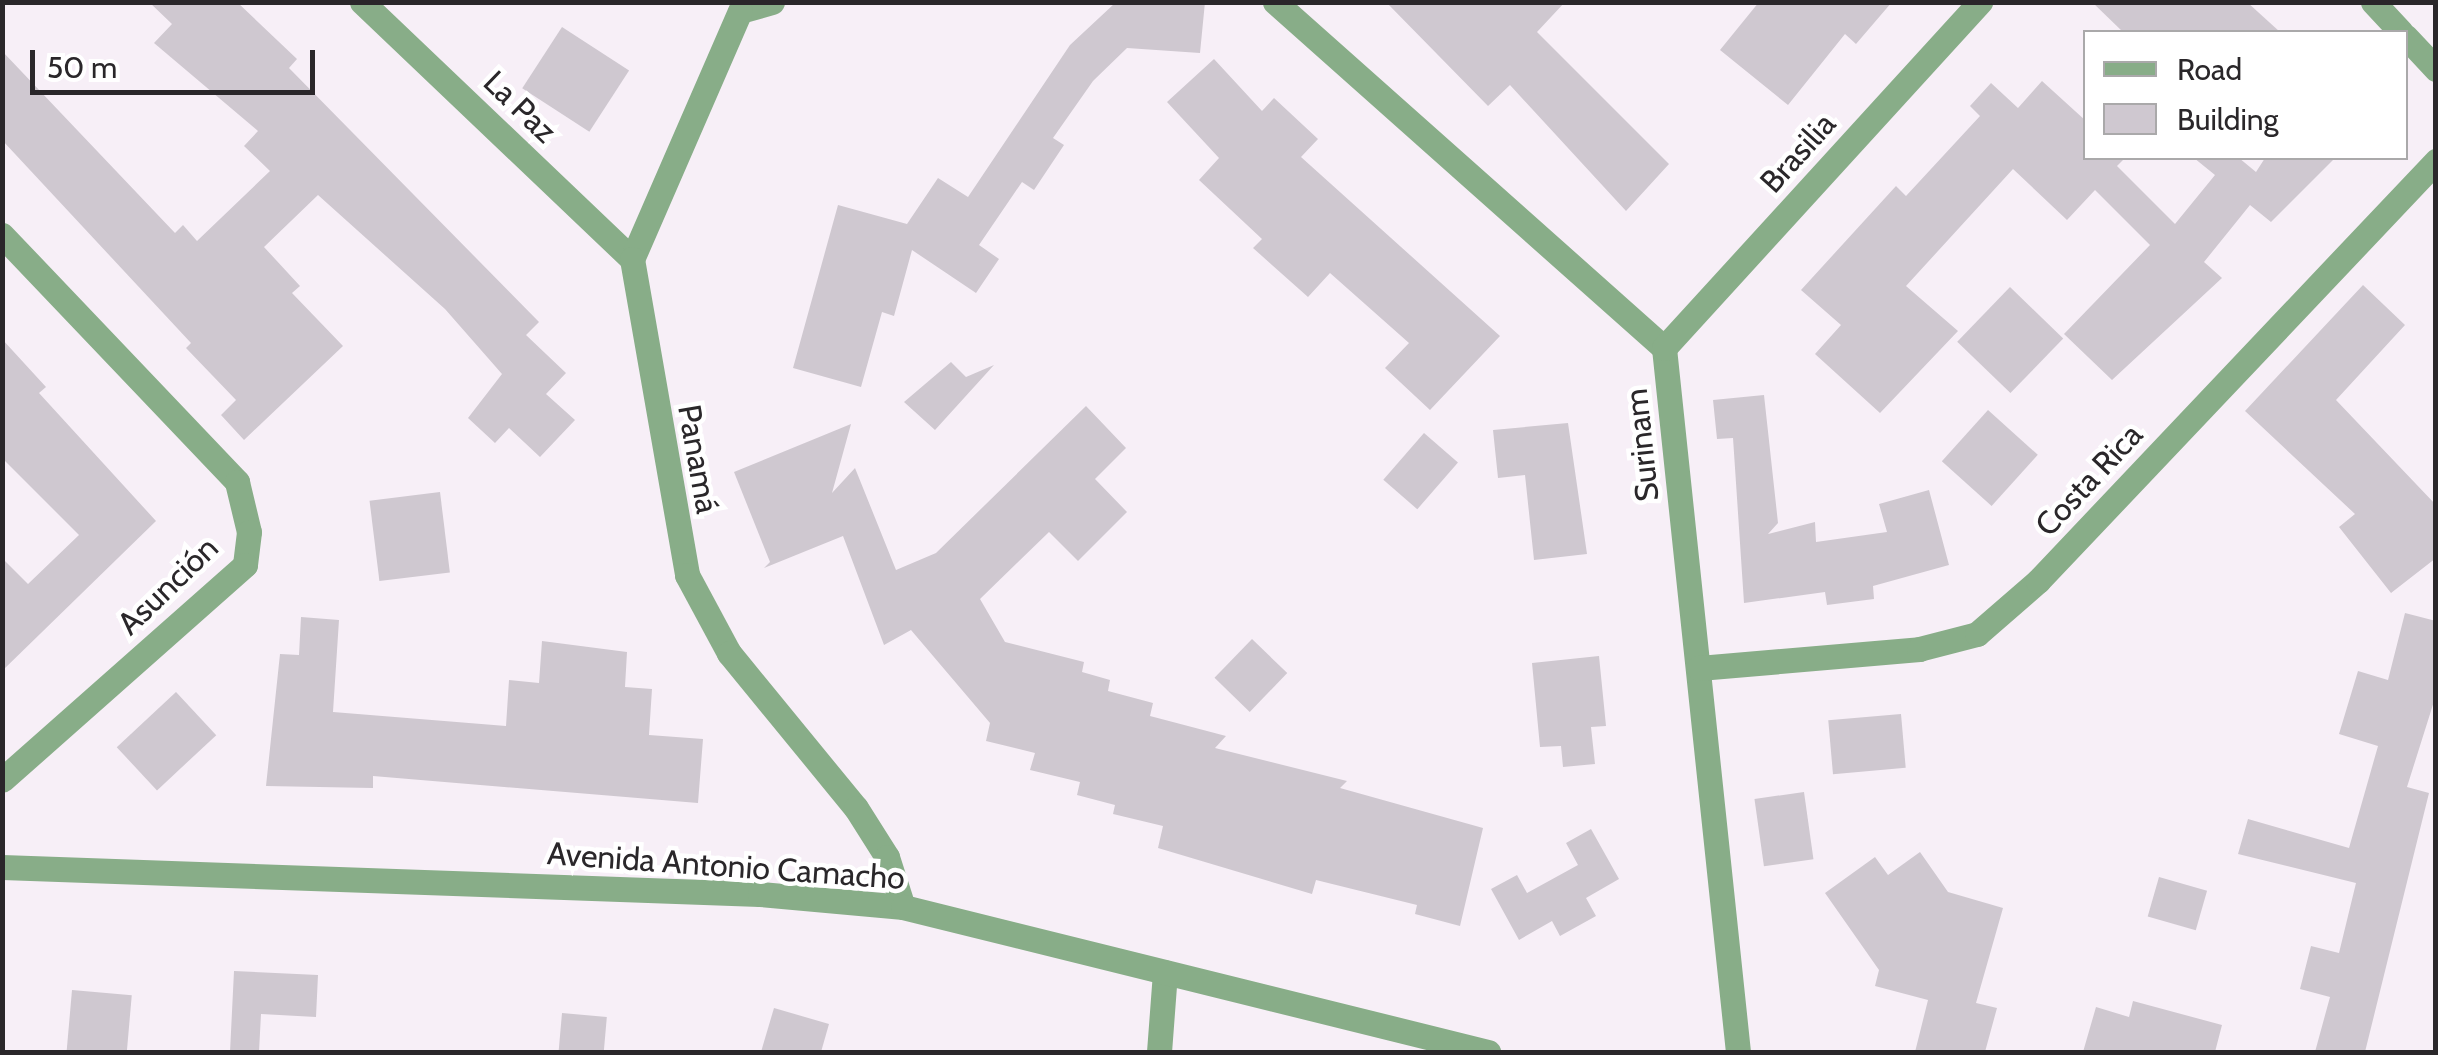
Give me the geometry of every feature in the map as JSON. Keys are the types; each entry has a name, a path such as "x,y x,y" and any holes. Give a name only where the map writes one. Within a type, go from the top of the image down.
{"street":[{"name":"La Paz","path":"362,2 632,260"},
{"path":"632,260 736,7 772,2"},
{"name":"Surinam","path":"1275,2 1664,348 1738,1052"},
{"name":"Brasilia","path":"1664,348 1980,2"},
{"path":"2372,2 2398,30"},
{"path":"2408,40 2436,69"},
{"name":"Costa Rica","path":"1699,668 1919,649 1977,634 2038,581 2436,161"},
{"name":"Asunción","path":"2,235 237,482 250,532 245,566 2,780"},
{"name":"Panamá","path":"632,260 687,575 729,653 856,808 886,856 903,907"},
{"name":"Avenida Antonio Camacho","path":"2,867 760,894 903,907 1488,1052"},
{"path":"1159,1052 1165,972"}],"building":[{"path":"149,2 237,2 297,59 289,68 539,322 526,335 566,373 546,394 575,420 540,457 509,428 495,443 468,418 502,374 445,309 318,195 264,247 300,286 292,293 343,346 244,440 221,415 236,400 186,348 191,343 2,140 2,51 175,233 183,225 197,241 270,171 244,146 258,131 154,43 172,24"},
{"path":"1205,2 1200,53 1127,48 1093,81 1053,138 1064,145 1034,190 1022,182 979,245 999,259 976,293 912,250 894,316 882,312 861,387 793,368 838,205 907,224 938,178 968,197 1070,45 1114,4"},
{"path":"1386,2 1565,2 1537,32 1669,164 1626,211 1510,85 1488,106"},
{"path":"1759,2 1892,2 1856,44 1845,34 1788,105 1720,50"},
{"path":"2092,2 2247,2 2278,30 2121,30"},
{"path":"562,27 629,71 589,132 522,88"},
{"path":"1214,59 1262,111 1274,98 1318,139 1301,157 1500,336 1430,410 1385,368 1409,343 1330,273 1308,297 1253,248 1262,239 1199,180 1219,158 1167,102"},
{"path":"2042,81 2083,118 2083,160 2123,160 2117,166 2175,224 2215,175 2196,160 2241,160 2256,172 2264,160 2333,160 2271,222 2250,205 2204,262 2222,278 2112,380 2064,334 2150,245 2095,190 2067,220 2013,169 1906,286 1958,331 1880,413 1815,354 1841,325 1801,290 1896,186 1906,196 1980,116 1970,106 1991,83 2018,108"},
{"path":"2363,285 2405,325 2336,400 2436,505 2436,558 2391,593 2339,527 2355,514 2245,411"},
{"path":"2010,287 2063,338 2010,393 1957,342"},
{"path":"2,339 46,387 39,393 156,521 2,671 2,558 28,584 79,535 2,458"},
{"path":"951,362 966,377 994,365 935,430 904,402"},
{"path":"1764,395 1778,523 1768,534 1815,522 1816,542 1887,532 1879,504 1929,490 1949,565 1873,586 1874,599 1827,605 1825,592 1744,603 1733,438 1717,439 1713,400"},
{"path":"1086,406 1126,448 1095,479 1127,512 1078,561 1049,532 980,599 1005,642 1084,662 1082,672 1110,680 1108,691 1153,703 1150,716 1226,736 1215,748 1347,781 1340,788 1483,828 1460,926 1415,914 1417,905 1316,880 1312,894 1158,848 1163,826 1113,814 1115,805 1077,795 1080,782 1030,770 1035,753 986,741 990,723 911,630 884,645 843,536 764,568 770,562 734,472 851,424 832,493 855,468 896,570 936,553"},
{"path":"1988,410 2038,455 1992,506 1942,461"},
{"path":"1568,423 1587,554 1534,560 1525,475 1498,478 1493,430"},
{"path":"1424,433 1458,463 1417,509 1383,480"},
{"path":"440,492 450,572 379,581 370,501"},
{"path":"2405,613 2436,621 2436,695 2407,787 2429,793 2365,1052 2315,1052 2330,997 2300,989 2311,946 2339,953 2356,883 2238,854 2248,819 2349,848 2378,746 2339,734 2358,671 2388,680"},
{"path":"301,617 339,620 333,712 506,726 509,680 539,683 542,641 627,652 625,687 652,689 649,735 703,739 698,803 373,776 373,788 266,786 280,654 299,655"},
{"path":"1252,639 1287,673 1250,712 1214,678"},
{"path":"1599,656 1606,726 1591,727 1595,764 1563,767 1561,746 1540,747 1532,663"},
{"path":"176,692 216,735 157,790 117,747"},
{"path":"1901,714 1906,768 1833,774 1828,720"},
{"path":"1804,792 1813,859 1764,866 1754,799"},
{"path":"1591,829 1619,879 1586,898 1596,916 1560,936 1552,921 1519,940 1491,889 1517,875 1527,893 1578,865 1566,843"},
{"path":"1920,852 1948,892 2003,908 1976,1003 1997,1008 1985,1052 1915,1052 1928,1000 1875,986 1879,970 1825,893 1875,857 1888,875"},
{"path":"2159,877 2207,891 2196,930 2148,916"},
{"path":"234,971 318,975 316,1017 261,1014 259,1052 230,1052"},
{"path":"72,990 132,995 127,1052 67,1052"},
{"path":"2133,1001 2222,1025 2215,1052 2083,1052 2096,1007 2129,1017"},
{"path":"774,1008 829,1024 821,1052 761,1052"},
{"path":"562,1013 607,1017 604,1052 559,1052"}]}
